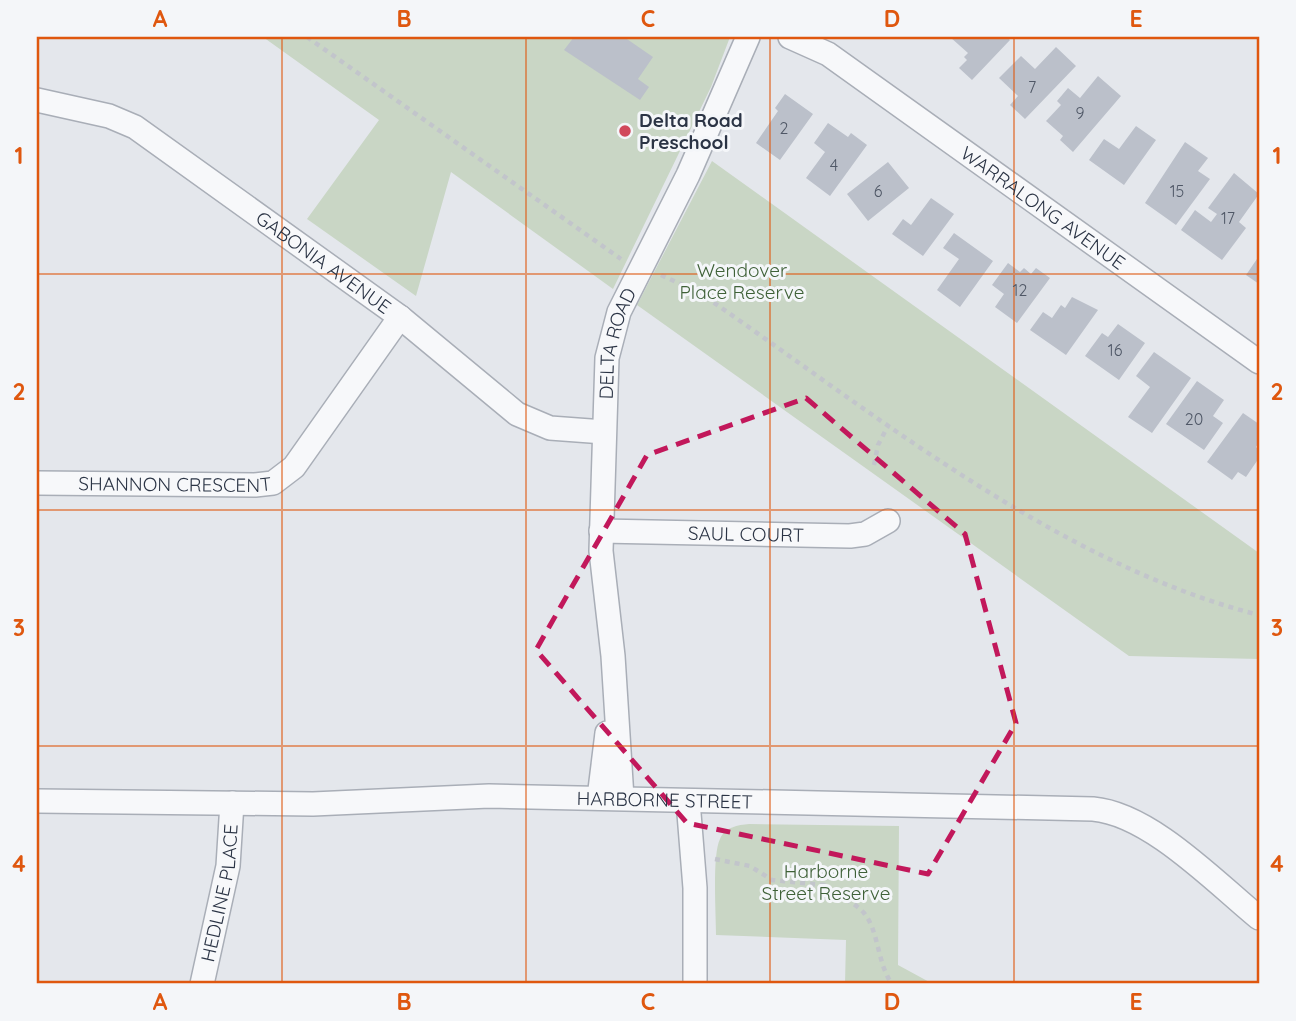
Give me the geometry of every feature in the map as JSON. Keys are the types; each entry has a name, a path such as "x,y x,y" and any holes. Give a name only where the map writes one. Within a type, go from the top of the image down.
{"street":[{"name":"DELTA ROAD","path":"622,798 601,531 604,382 611,337 640,270 693,166 748,37"},
{"name":"WARRALONG AVENUE","path":"790,37 828,54"},
{"name":"WARRALONG AVENUE","path":"812,37 828,54 1259,362"},
{"name":"GABONIA AVENUE","path":"37,100 108,116 135,127 400,317 531,423 568,431 604,432"},
{"name":"SHANNON CRESCENT","path":"37,483 273,483 293,467 400,317"},
{"name":"SAUL COURT","path":"601,531 850,536 865,534 888,522"},
{"name":"DELTA ROAD","path":"599,798 613,677"},
{"name":"HARBORNE STREET","path":"37,801 313,804 475,796 1111,811 1127,816 1155,834 1259,918"},
{"path":"695,984 698,801"},
{"name":"HEDLINE PLACE","path":"202,984 228,866 232,803"}],"path":[{"path":"307,37 599,245 640,270 682,283 700,293 985,488 1114,563 1195,596 1259,615"},
{"path":"874,465 878,445 888,424"},
{"path":"714,859 750,866 772,880 824,885 833,894 853,903 870,923 878,954 892,984"}],"highlighted area":[{"path":"806,398 965,534 1016,723 928,874 687,823 536,650 647,455"}],"green space":[{"path":"263,37 730,37 711,87 613,289 451,172 416,296 307,219 379,120"},
{"name":"Wendover Place Reserve","path":"712,161 1259,553 1259,659 1129,656 637,305"},
{"name":"Harborne Street Reserve","path":"749,824 899,826 898,965 933,984 845,984 846,940 716,935 715,871 720,839 728,829"}],"building":[{"path":"574,37 624,37 653,57 638,79 649,87 640,100 564,50"},
{"path":"950,37 1007,37 1010,40 972,80 959,68 967,60 964,57 968,53"},
{"path":"1056,47 1076,66 1025,119 1010,105 1018,96 999,78 1021,56 1035,69"},
{"path":"1098,76 1121,96 1073,152 1060,140 1063,136 1046,121 1061,105 1057,101 1068,88 1080,98"},
{"path":"785,94 813,114 780,160 756,143 778,111 775,108"},
{"path":"828,123 848,137 851,133 867,145 830,196 806,178 825,152 814,143"},
{"path":"1136,126 1156,140 1124,185 1089,160 1104,139 1119,149"},
{"path":"1185,142 1208,158 1198,171 1210,179 1176,225 1145,203"},
{"path":"888,162 909,188 868,221 847,194"},
{"path":"1234,173 1259,194 1239,222 1246,228 1222,260 1181,230 1195,210 1211,222 1217,214 1208,208"},
{"path":"931,198 954,214 923,256 892,234 903,219 911,225"},
{"path":"954,233 993,261 960,307 937,290 959,259 943,248"},
{"path":"1259,256 1259,284 1246,275"},
{"path":"1008,263 1020,272 1024,268 1031,274 1036,268 1050,278 1017,323 995,307 1004,294 992,285"},
{"path":"1072,297 1098,310 1066,355 1030,330 1043,312 1052,318 1061,305 1065,308"},
{"path":"1118,324 1145,343 1119,380 1085,356 1102,333 1108,337"},
{"path":"1154,352 1191,378 1152,433 1128,417 1150,387 1136,376"},
{"path":"1197,381 1224,400 1213,416 1223,423 1204,450 1166,424"},
{"path":"1243,413 1259,424 1259,442 1256,447 1259,450 1259,458 1246,477 1238,472 1232,480 1207,462"}],"place":[{"name":"Delta Road Preschool","path":"625,131"}]}
